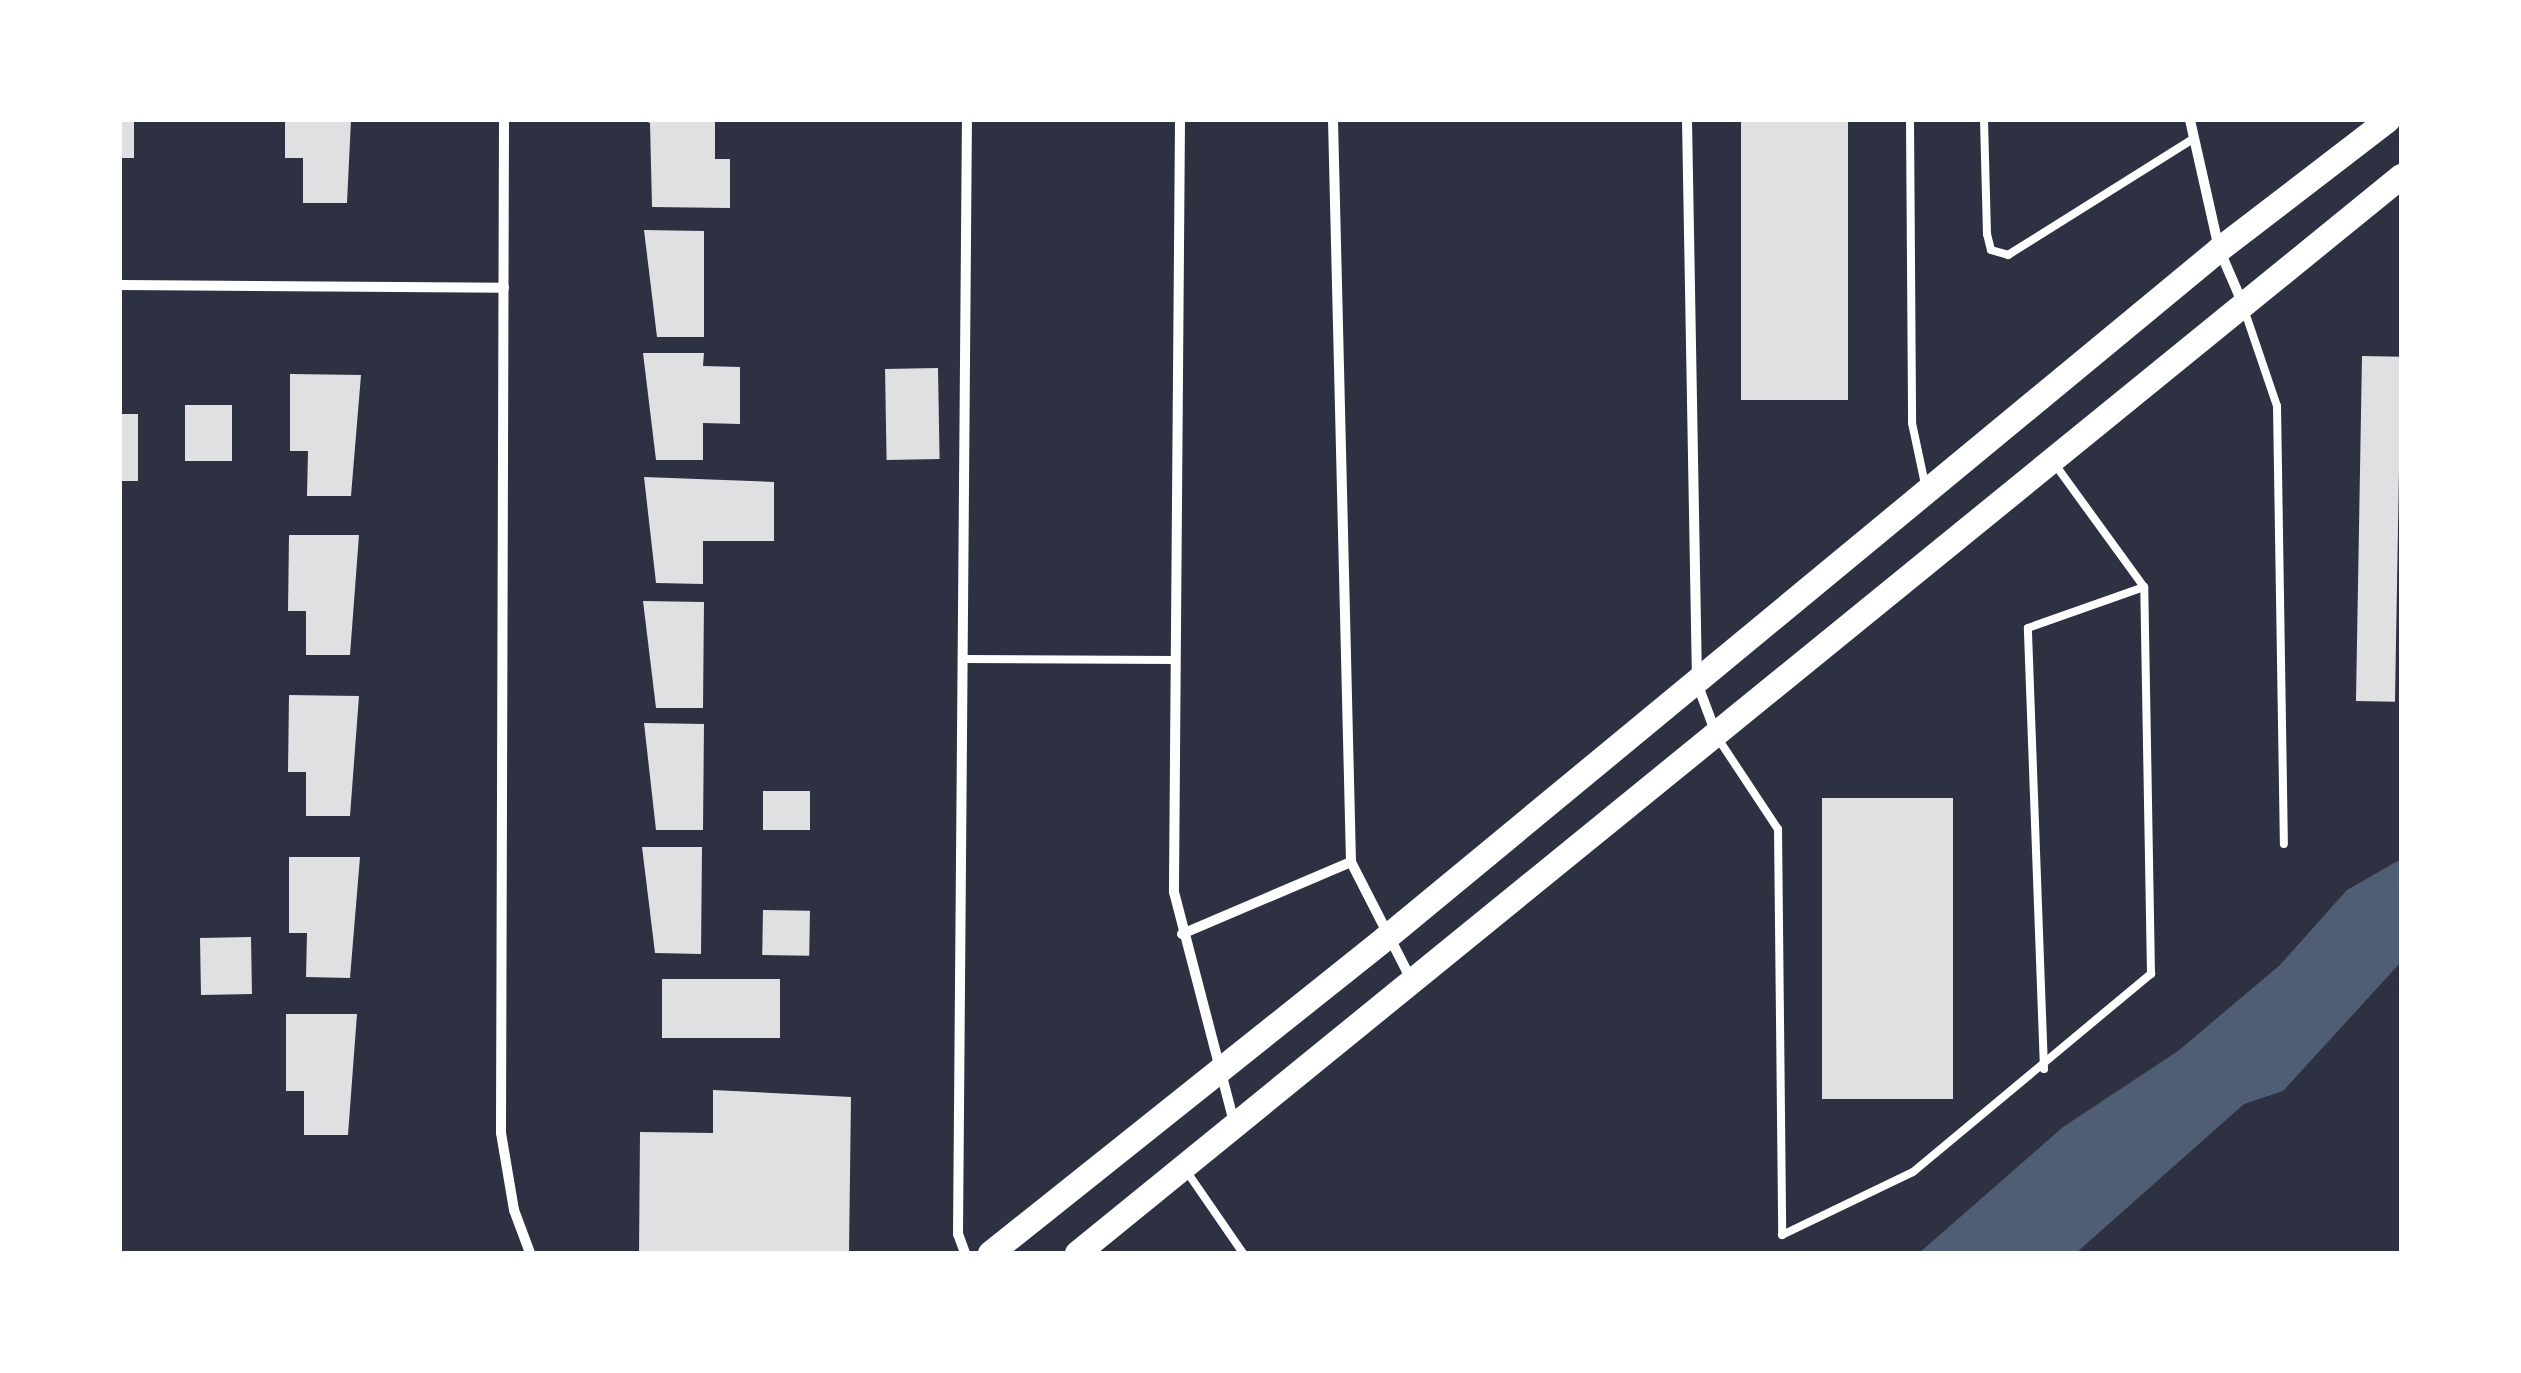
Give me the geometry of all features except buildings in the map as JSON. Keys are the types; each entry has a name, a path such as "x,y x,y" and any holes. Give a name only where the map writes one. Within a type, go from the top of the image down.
{"main road":[{"path":"990,1253 1220,1073 2218,250 2388,120"},
{"path":"1078,1253 1234,1124 1414,984 2401,176"}],"street":[{"path":"504,120 500,1134 514,1210 530,1253"},
{"path":"965,1253 958,1234 967,120"},
{"path":"1180,120 1174,892 1234,1124"},
{"path":"1333,120 1352,862 1385,938 1414,984"},
{"path":"1687,120 1697,683 1717,736"},
{"path":"2190,120 2190,141 2218,250 2242,303"},
{"path":"120,285 504,288"},
{"path":"1182,934 1352,862"}],"lane":[{"path":"1910,120 1912,422 1926,494"},
{"path":"1984,120 1987,234 1992,250 2008,255 2190,141"},
{"path":"2242,303 2277,406 2284,844"},
{"path":"1717,736 1778,829 1782,1234 1912,1172 2044,1069 2150,974 2144,587 2052,459"},
{"path":"2044,1069 2028,628 2144,587"},
{"path":"962,659 1176,660"},
{"path":"1183,1165 1243,1253"}],"water":[{"path":"2401,859 2401,962 2283,1091 2244,1104 2076,1253 1919,1253 2063,1127 2178,1051 2280,965 2347,890"}]}
